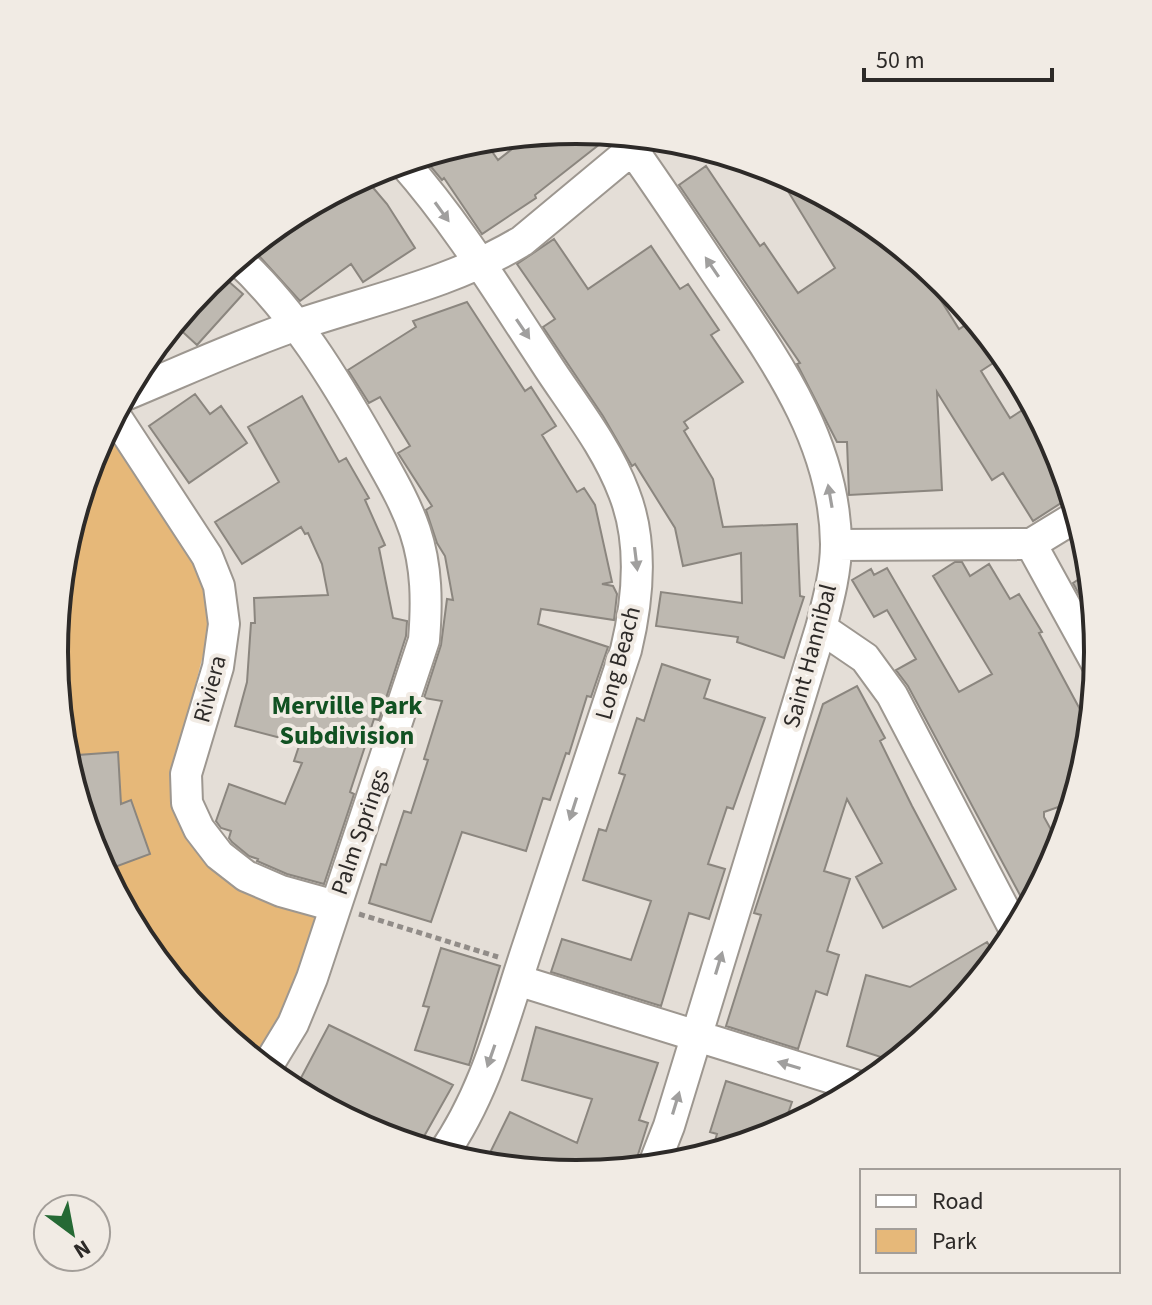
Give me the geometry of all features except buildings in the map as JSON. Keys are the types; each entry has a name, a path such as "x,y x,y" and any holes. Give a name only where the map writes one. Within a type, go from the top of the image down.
{"street":[{"path":"143,388 297,325 480,264 522,241 625,147"},
{"name":"Saint Hannibal","path":"639,149 774,358 803,410 819,448 828,484 836,545 821,628 658,1154"},
{"name":"Long Beach","path":"411,172 480,264 608,458 625,495 638,575 635,613 626,650 520,972 478,1093 450,1144"},
{"name":"Palm Springs","path":"245,267 297,325 359,422 402,498 415,532 427,600 424,640 312,978 298,1013 271,1059"},
{"name":"Riviera","path":"121,425 207,556 219,586 224,624 218,667 186,774 187,803 199,829 219,855 246,876 281,891 335,906"},
{"path":"836,545 1031,544 1067,522"},
{"path":"1031,544 1084,640"},
{"path":"821,628 865,658 892,695 1009,918"},
{"path":"520,972 696,1037 846,1082"}],"path":[{"path":"335,906 520,972"}],"green space":[{"path":"116,437 206,579 210,628 170,783 179,815 258,896 318,917 298,1010 265,1054 217,1012 154,935 120,877 95,816 72,719 69,619 85,521"}],"district":[{"name":"Merville Park Subdivision","path":"347,720"}]}
